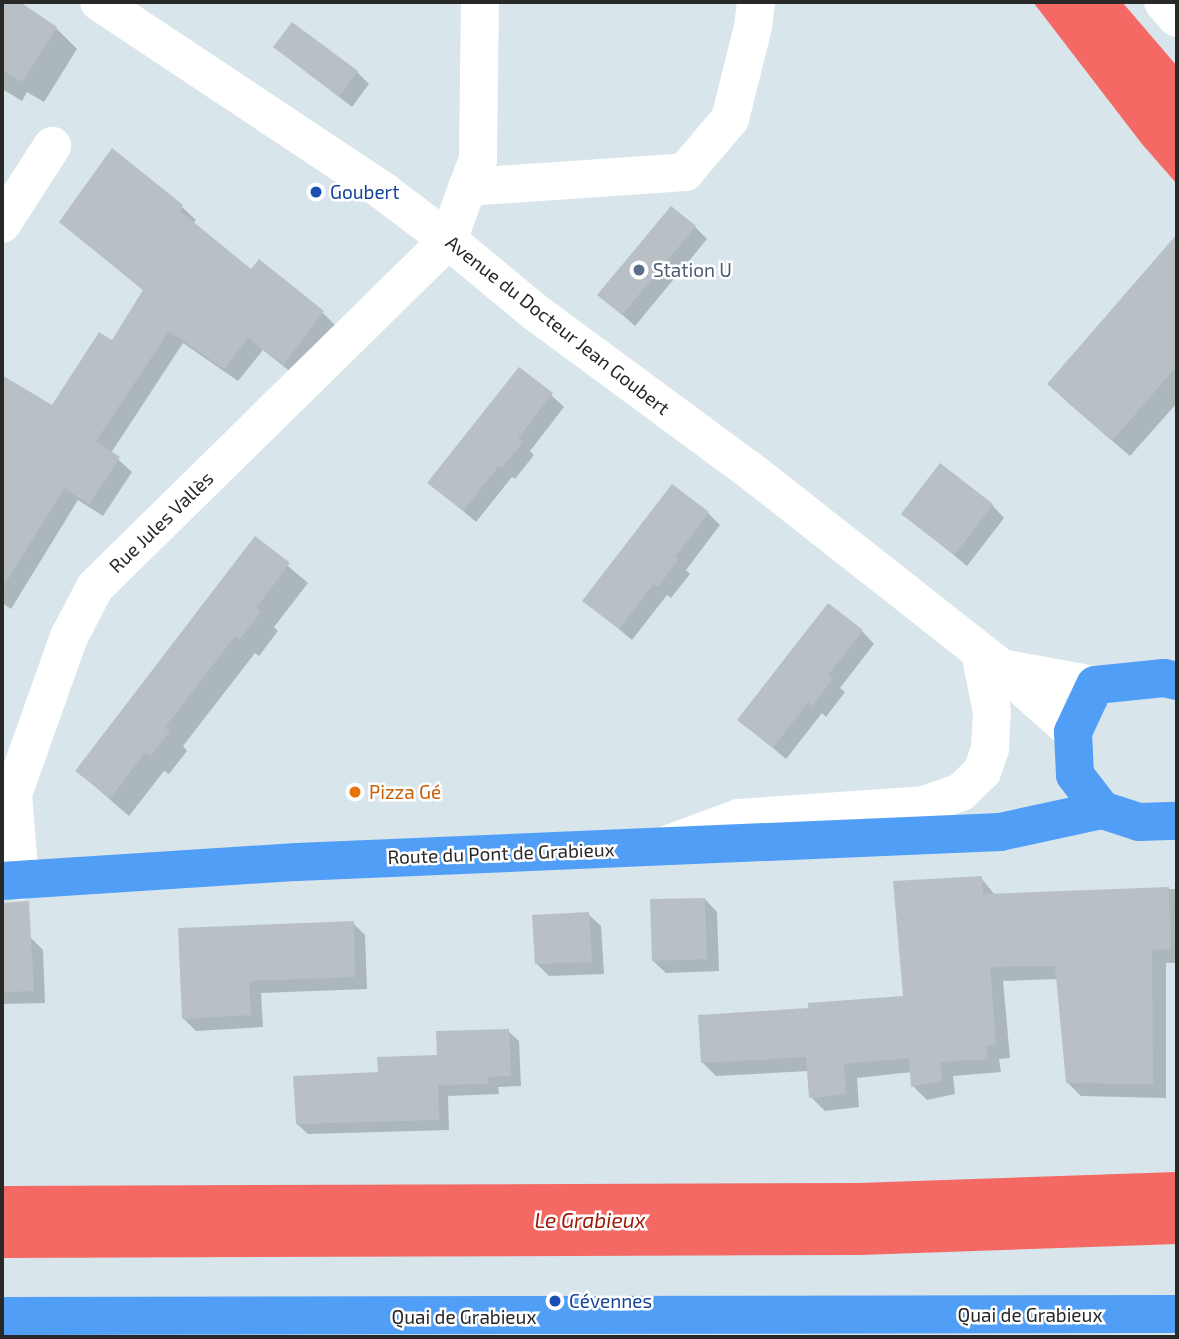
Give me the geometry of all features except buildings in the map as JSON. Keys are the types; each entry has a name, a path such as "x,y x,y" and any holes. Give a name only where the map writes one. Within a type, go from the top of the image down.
{"main road":[{"path":"1177,681 1164,678 1095,685 1073,732 1075,775 1102,810 1139,822 1177,821"},
{"path":"1000,832 1075,775"},
{"name":"Route du Pont de Grabieux","path":"11,881 283,863 1000,832 1102,810"},
{"name":"Quai de Grabieux","path":"2,1316 1177,1314"}],"street":[{"name":"Avenue du Docteur Jean Goubert","path":"99,2 383,191 448,240 535,312 756,475 990,660 1073,732"},
{"path":"448,240 478,159 480,2"},
{"path":"467,187 685,172 730,119 753,27 756,2"},
{"path":"1163,2 1177,18"},
{"path":"2,224 52,146"},
{"name":"Rue Jules Vallès","path":"11,881 13,794 69,637 95,587 448,240"},
{"name":"Avenue du Docteur Jean Goubert","path":"990,660 1095,685"},
{"path":"662,846 739,818 924,805 961,792 982,772 990,749 990,660"}],"shaded area":[{"path":"1033,2 1122,2 1177,66 1177,184 1142,144"}],"waterway":[{"name":"Le Grabieux","path":"2,1222 859,1219 1177,1208"}],"place":[{"name":"Goubert","path":"316,192"},
{"name":"Station U","path":"639,270"},
{"name":"Pizza Gé","path":"355,792"},
{"name":"Cévennes","path":"555,1301"}]}
